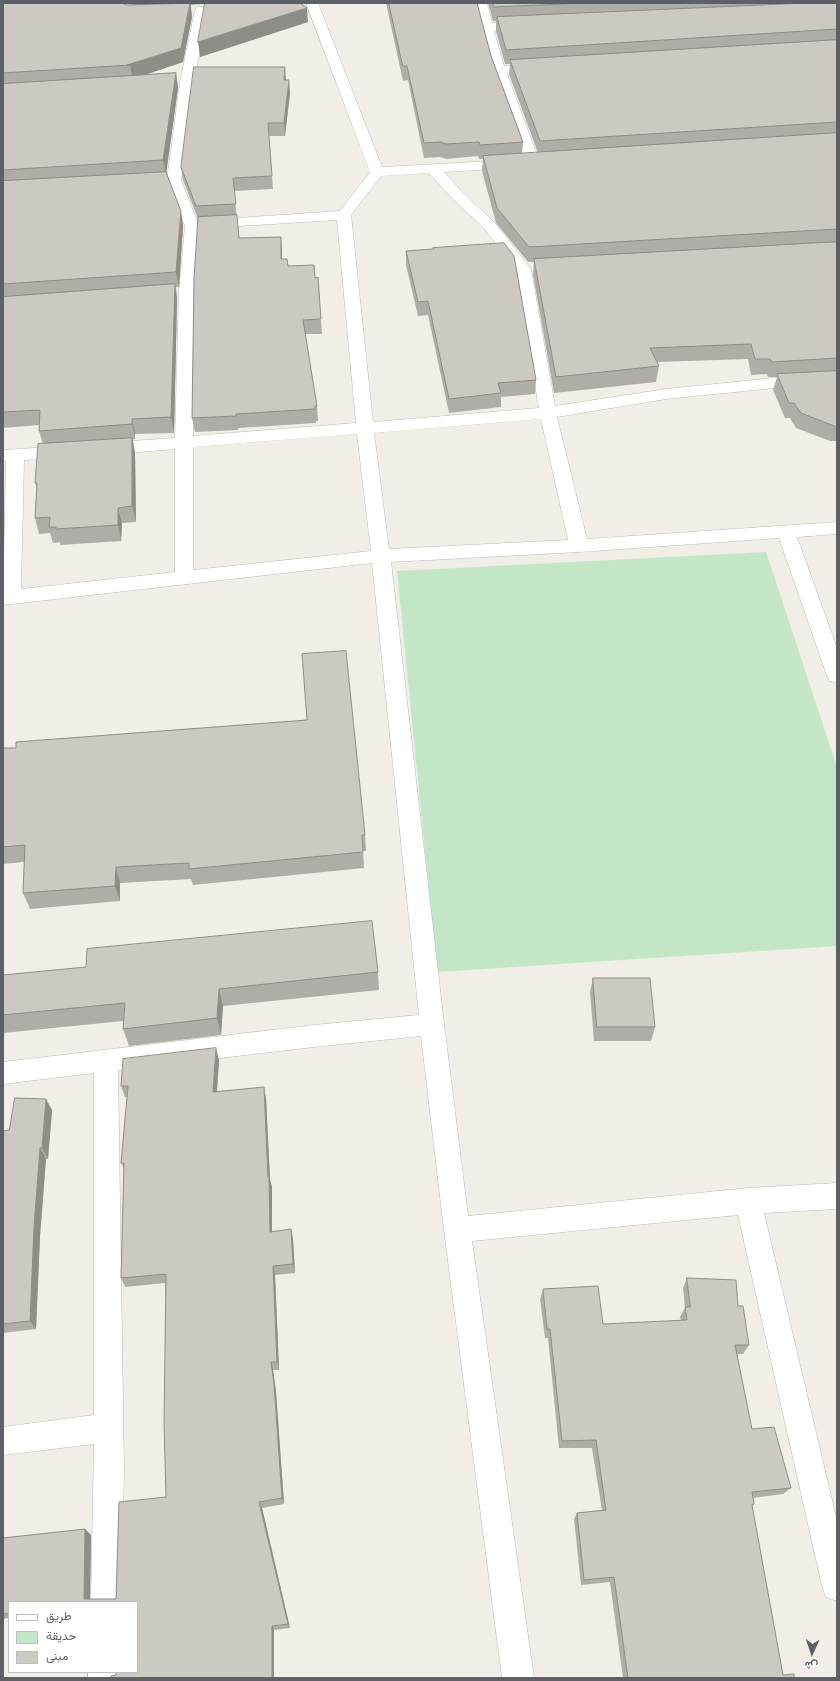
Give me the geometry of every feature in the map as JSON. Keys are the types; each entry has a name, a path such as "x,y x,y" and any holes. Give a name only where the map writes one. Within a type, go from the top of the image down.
{"street":[{"path":"312,3 377,172"},
{"path":"481,3 499,70 533,162"},
{"path":"184,579 184,443 180,293 192,226 166,180 186,82 208,10 185,11"},
{"path":"487,28 543,25"},
{"path":"499,70 554,67"},
{"path":"171,83 186,82"},
{"path":"518,1678 457,1230 432,1024 381,556 365,428 344,215 377,172 548,162"},
{"path":"433,169 458,196 531,268 548,413 579,546"},
{"path":"192,226 344,215"},
{"path":"837,379 774,383 666,394 548,413 9,456 7,598 381,556 579,546 837,528"},
{"path":"786,532 837,676"},
{"path":"3,1073 314,1036 432,1024"},
{"path":"106,1061 109,1471 106,1601"},
{"path":"457,1230 748,1201 837,1196"},
{"path":"748,1201 828,1509 837,1586"},
{"path":"3,1441 108,1428"}],"green space":[{"path":"766,552 837,767 837,946 437,972 397,571"}],"building":[{"path":"3,3 121,3 127,5 190,3 181,48 127,65 130,65 3,73"},
{"path":"205,3 300,3 307,8 198,42"},
{"path":"389,3 477,3 491,56 523,142 480,145 479,142 446,144 441,142 424,143 407,66 403,66"},
{"path":"493,3 585,3 494,7"},
{"path":"806,3 837,3 837,29 506,50 497,17"},
{"path":"837,40 837,122 540,141 510,60"},
{"path":"194,67 285,67 284,80 289,80 284,123 268,123 272,176 233,178 236,204 196,206 181,167"},
{"path":"176,73 163,160 3,170 3,84"},
{"path":"837,133 837,229 529,247 497,208 483,156"},
{"path":"166,172 181,211 176,272 3,284 3,181"},
{"path":"237,215 239,238 281,237 281,259 287,259 288,266 314,265 315,278 318,277 321,319 303,320 317,406 315,406 315,409 236,414 236,416 192,418 194,278 198,217"},
{"path":"837,242 837,358 772,362 770,359 755,359 751,344 650,348 659,366 556,377 534,259"},
{"path":"504,243 514,256 536,380 498,383 501,393 449,399 428,301 418,302 406,251"},
{"path":"175,284 171,417 132,419 132,424 39,431 40,410 3,412 3,297"},
{"path":"837,371 837,426 801,413 794,403 789,403 777,374"},
{"path":"132,438 132,506 118,508 118,525 56,529 56,527 49,527 50,517 35,518 37,483 35,483 38,444"},
{"path":"346,651 365,835 362,835 363,852 189,869 189,863 116,867 115,886 23,893 25,845 3,847 3,748 16,748 16,742 307,720 302,654"},
{"path":"372,921 378,972 219,989 217,1018 123,1029 125,1003 3,1015 3,975 86,967 87,949"},
{"path":"593,978 650,978 655,1027 597,1027"},
{"path":"216,1048 213,1092 264,1087 269,1177 270,1232 291,1229 293,1264 273,1266 277,1362 271,1362 274,1384 282,1498 259,1502 288,1624 272,1626 272,1678 111,1678 111,1676 116,1675 116,1673 138,1673 138,1601 8,1601 8,1613 3,1614 3,1538 85,1529 84,1599 116,1599 119,1502 166,1497 164,1424 166,1274 121,1278 124,1163 121,1163 128,1086 121,1086 123,1059"},
{"path":"15,1098 46,1099 42,1148 40,1148 34,1227 30,1321 3,1324 3,1131 9,1130"},
{"path":"687,1278 736,1280 738,1306 743,1306 749,1345 735,1345 752,1429 774,1427 791,1488 752,1492 754,1504 752,1505 783,1675 794,1674 794,1678 628,1678 614,1577 584,1580 577,1513 606,1510 596,1440 562,1441 550,1329 547,1329 543,1289 598,1286 603,1324 687,1320 685,1307 690,1307"}]}
